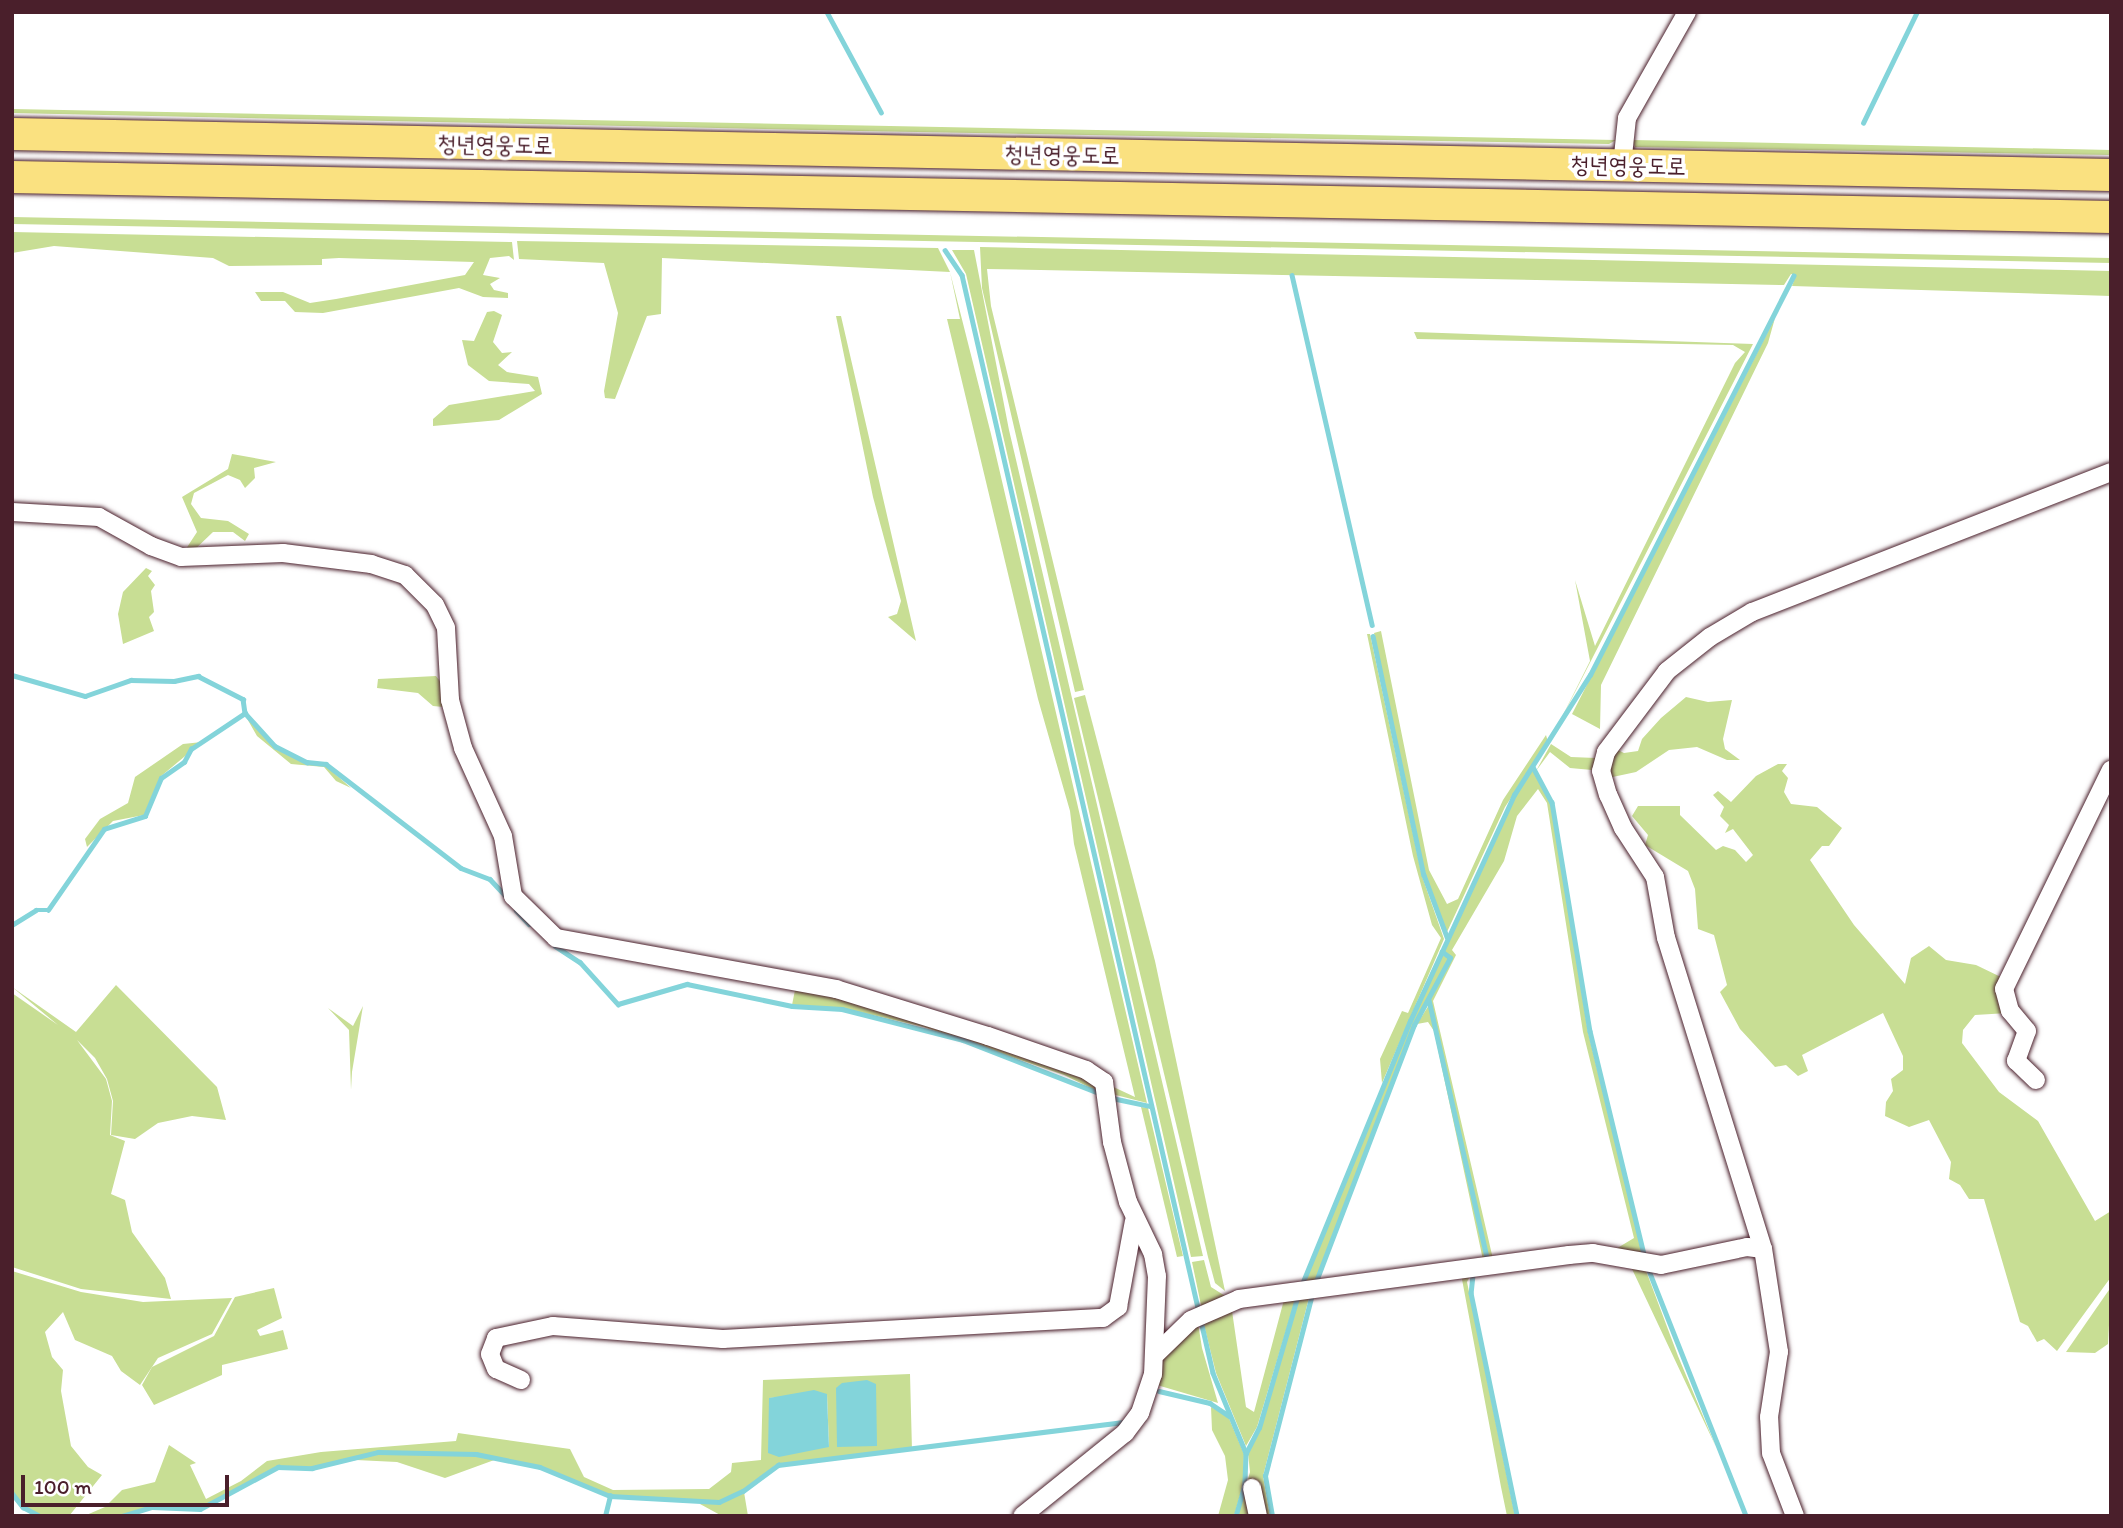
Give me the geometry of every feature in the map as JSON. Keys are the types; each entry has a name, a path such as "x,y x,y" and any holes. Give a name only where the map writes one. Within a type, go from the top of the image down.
{"highway":[{"name":"청년영웅도로","path":"12,134 2111,175"},
{"name":"청년영웅도로","path":"12,177 2111,217"}],"street":[{"path":"1622,165 1627,118 1687,12"},
{"path":"1795,1516 1771,1453 1769,1417 1779,1352 1763,1249 1666,938 1655,877 1623,828 1608,795 1601,771 1606,752 1667,671 1710,637 1752,612 2111,472"},
{"path":"12,512 99,517 151,546 181,557 284,553 371,564 405,575 435,605 446,628 450,700 463,748 496,815 513,896 548,933 567,942 836,989 1086,1070 1104,1082 1112,1142 1133,1221 1146,1237 1157,1276 1157,1353 1149,1395 1125,1433 1021,1516"},
{"path":"2036,1080 2016,1061 2027,1031 2010,1011 2004,989 2111,770"},
{"path":"522,1380 496,1368 491,1346 507,1332 542,1327 723,1339 1103,1318 1118,1307 1133,1221"},
{"path":"1157,1353 1191,1320 1239,1299 1569,1255 1614,1256 1661,1265 1747,1247 1763,1249"},
{"path":"1252,1488 1258,1516"}],"green space":[{"path":"12,109 1616,140 1609,144 860,131 12,113"},
{"path":"1632,140 2111,150 2111,155 1635,147"},
{"path":"12,217 2111,258 2111,263 12,224"},
{"path":"12,232 512,242 514,260 509,256 490,258 483,275 500,278 490,284 494,290 508,293 508,298 483,297 459,288 323,313 295,312 285,301 261,301 255,292 283,292 310,303 465,275 474,262 339,258 322,259 322,265 229,266 213,258 54,246 12,253"},
{"path":"517,241 938,248 950,272 662,258 661,314 647,316 615,399 605,398 604,391 618,313 604,263 519,259"},
{"path":"980,247 2111,271 2111,296 1792,286 1796,275 1791,274 1784,285 987,269 991,306 1084,690 1075,692 982,288"},
{"path":"952,250 974,250 1009,430 1203,1256 1191,1257 966,274"},
{"path":"950,272 991,434 1147,1103 1108,1093 1107,1084 1135,1097 1074,844 1070,811 1038,699 947,319 960,319"},
{"path":"494,311 502,315 493,342 502,353 512,352 498,365 507,372 538,377 542,394 499,420 433,426 433,419 449,405 535,391 529,384 489,381 468,365 462,340 474,341 487,312"},
{"path":"836,316 841,316 916,641 888,617 897,614 901,601 873,497"},
{"path":"1775,318 1768,343 1601,685 1600,729 1572,714"},
{"path":"1414,332 1753,344 1551,739 1590,661 1575,580 1595,646 1735,363 1745,352 1733,345 1417,339"},
{"path":"232,454 276,462 254,468 255,478 245,488 240,480 228,475 194,493 191,504 201,518 228,521 249,534 245,541 233,532 213,532 189,555 182,555 197,532 182,497 228,469"},
{"path":"146,568 152,571 148,576 155,585 151,591 154,612 149,617 154,631 123,644 118,614 123,592"},
{"path":"1381,631 1429,870 1447,904 1458,899 1503,800 1546,735 1548,742 1505,807 1447,932 1425,874 1374,633"},
{"path":"1367,634 1370,634 1422,876 1444,939 1382,1083 1380,1059 1402,1011 1408,1013 1441,938 1432,925 1413,856"},
{"path":"436,676 446,689 443,707 433,706 418,693 377,688 378,679"},
{"path":"1085,695 1155,961 1225,1291 1215,1283 1208,1257 1074,698"},
{"path":"1686,697 1708,702 1732,700 1723,739 1725,749 1740,760 1727,760 1697,747 1669,750 1636,772 1608,778 1614,748 1624,753 1638,751 1642,739"},
{"path":"245,715 275,746 294,758 325,765 351,788 336,781 324,767 291,764 257,736"},
{"path":"202,742 160,777 144,815 113,821 87,847 85,839 100,819 128,803 135,777 183,744"},
{"path":"1551,744 1571,757 1596,758 1650,883 1592,770 1570,768 1550,752 1536,771"},
{"path":"1778,764 1787,764 1782,771 1788,778 1784,792 1791,804 1817,807 1842,828 1829,846 1822,846 1810,860 1854,925 1905,984 1911,958 1929,946 1946,960 1976,965 2005,979 2008,1013 1975,1015 1963,1030 1962,1043 1999,1092 2038,1121 2095,1221 2111,1211 2111,1277 2057,1351 2044,1339 2037,1342 2028,1326 2020,1322 1984,1199 1969,1199 1960,1185 1949,1179 1951,1162 1929,1120 1909,1127 1885,1116 1886,1102 1893,1091 1891,1079 1903,1070 1903,1056 1883,1013 1802,1055 1808,1071 1798,1076 1786,1065 1775,1067 1740,1029 1720,992 1727,985 1714,935 1698,929 1695,889 1688,871 1645,845 1648,835 1632,816 1638,806 1680,806 1680,815 1716,850 1723,846 1735,850 1746,862 1753,855 1733,829 1725,833 1729,825 1720,816 1724,807 1713,795 1718,791 1731,802 1756,776"},
{"path":"1533,769 1551,803 1588,1032 1643,1256 1614,1250 1634,1238 1583,1032 1547,803 1538,789 1517,816 1504,861 1452,950 1456,955 1433,1001 1493,1259 1489,1257 1455,1122 1430,999 1452,957 1443,952 1448,938 1516,795"},
{"path":"1442,955 1449,958 1413,1024 1313,1286 1303,1287 1411,1021"},
{"path":"116,985 217,1087 226,1120 192,1116 158,1123 135,1139 111,1135 113,1101 107,1079 95,1058 77,1040 106,1079 112,1101 110,1135 125,1141 111,1194 125,1200 132,1232 165,1278 171,1299 81,1289 12,1267 12,993 58,1025 12,987 76,1032"},
{"path":"796,985 1085,1073 1099,1092 1064,1075 924,1027 842,1008 792,1005"},
{"path":"1429,1005 1485,1257 1483,1260 1434,1031 1428,1022 1417,1024"},
{"path":"363,1006 351,1090 349,1030 328,1008 353,1026"},
{"path":"1141,1107 1148,1108 1183,1256 1177,1257"},
{"path":"1204,1260 1211,1287 1230,1299 1202,1310 1192,1262"},
{"path":"1645,1268 1678,1356 1716,1447 1632,1269"},
{"path":"12,1271 81,1292 143,1302 232,1298 212,1334 158,1358 140,1385 121,1371 112,1356 75,1340 63,1312 45,1332 52,1357 63,1370 61,1391 71,1446 88,1467 102,1475 69,1516 41,1516 24,1506 12,1491"},
{"path":"1461,1274 1471,1274 1467,1282 1515,1516 1507,1516"},
{"path":"2111,1287 2108,1344 2095,1353 2066,1352"},
{"path":"274,1288 282,1318 257,1330 260,1336 283,1330 288,1349 222,1365 222,1375 154,1405 142,1385 152,1367 214,1336 235,1297"},
{"path":"1297,1294 1257,1427 1246,1446 1216,1373 1203,1321 1231,1304 1246,1407 1254,1412 1285,1296"},
{"path":"1310,1294 1263,1476 1270,1516 1238,1516 1250,1472 1248,1453 1261,1429 1300,1295"},
{"path":"1198,1323 1202,1348 1218,1403 1157,1385 1161,1358"},
{"path":"910,1374 912,1450 777,1464 743,1490 719,1501 610,1495 540,1466 476,1453 378,1451 312,1467 277,1466 200,1508 152,1506 119,1516 84,1516 105,1507 122,1490 155,1482 169,1445 196,1463 190,1465 206,1499 241,1481 267,1461 321,1452 456,1441 458,1433 570,1449 584,1477 613,1490 709,1489 731,1472 732,1463 761,1460 763,1380","holes":["827,1394 829,1447 769,1413 769,1398"]},
{"path":"1211,1407 1228,1416 1244,1454 1243,1485 1234,1516 1218,1516 1228,1480 1225,1456 1212,1430"},
{"path":"378,1453 476,1455 497,1459 445,1478 397,1462 356,1460 328,1465"},
{"path":"744,1492 748,1516 722,1516 700,1504 719,1504"}],"water":[{"path":"867,1380 876,1384 877,1446 837,1447 836,1388 842,1383"},
{"path":"814,1390 827,1394 829,1447 779,1457 768,1453 769,1398"}],"waterway":[{"path":"827,12 881,112"},
{"path":"1863,123 1917,12"},
{"path":"945,250 962,275 1199,1312"},
{"path":"1292,275 1372,625"},
{"path":"1302,1284 1410,1021 1514,795 1590,675 1793,276"},
{"path":"1373,636 1424,875 1447,937"},
{"path":"12,675 85,696 131,680 174,681 198,676 243,699 245,713"},
{"path":"12,925 36,910 48,910 104,829 145,816 161,778 184,762 191,749 245,713 275,746 307,762 326,764 461,868 490,879 507,897"},
{"path":"1533,767 1552,802 1590,1031 1644,1254"},
{"path":"516,910 529,924"},
{"path":"555,946 580,962 618,1004 687,984 792,1006 842,1009 963,1040 1099,1093"},
{"path":"1315,1284 1414,1025 1450,958 1442,952"},
{"path":"1429,1000 1487,1257"},
{"path":"1112,1098 1151,1106"},
{"path":"1648,1268 1746,1516"},
{"path":"1473,1275 1471,1293 1517,1516"},
{"path":"1246,1453 1259,1428 1297,1298"},
{"path":"1272,1516 1265,1476 1311,1298"},
{"path":"1201,1321 1213,1373 1246,1453 1245,1485 1236,1516"},
{"path":"1159,1391 1210,1403 1229,1416"},
{"path":"122,1516 152,1507 200,1509 278,1467 312,1468 378,1452 476,1454 540,1467 610,1496 719,1502 743,1491 778,1465 1125,1422"},
{"path":"12,1493 23,1507 40,1516"},
{"path":"605,1516 610,1496"}]}
